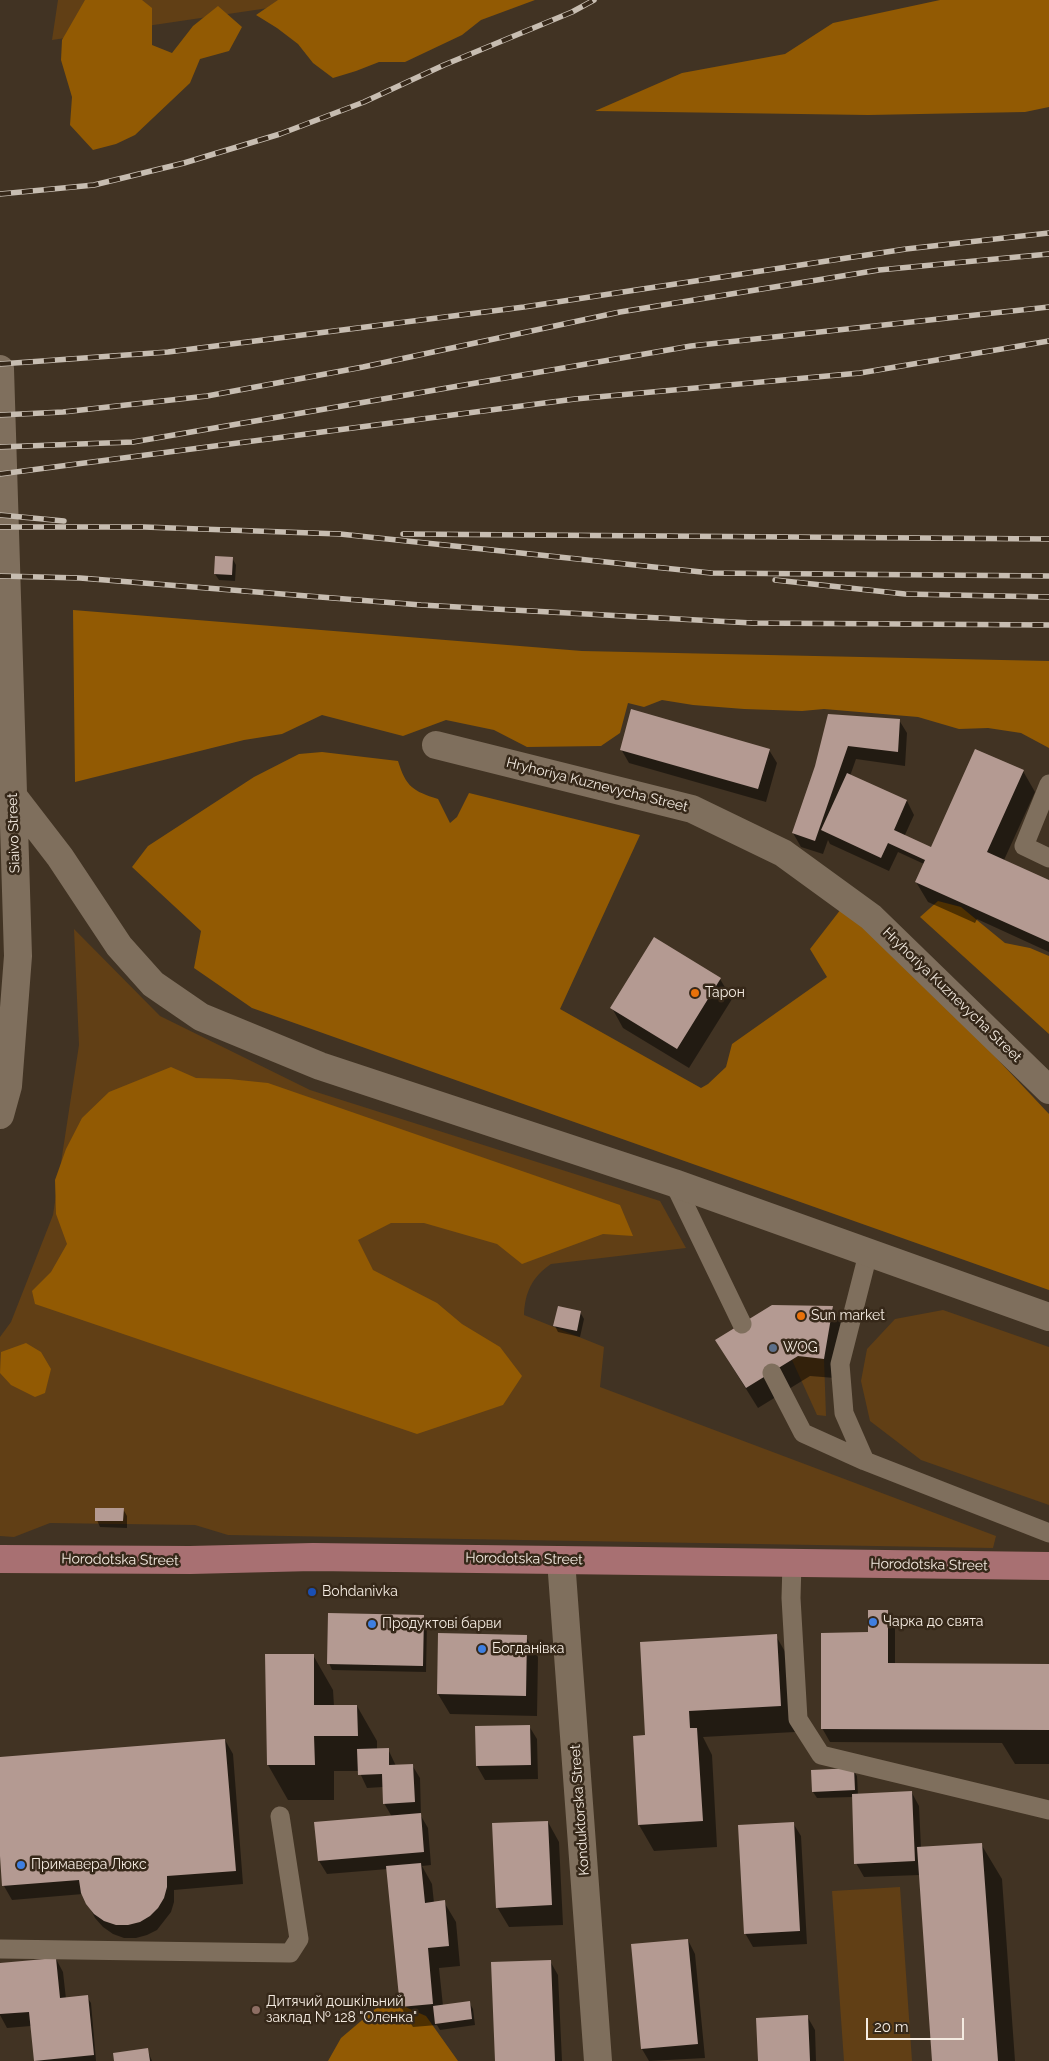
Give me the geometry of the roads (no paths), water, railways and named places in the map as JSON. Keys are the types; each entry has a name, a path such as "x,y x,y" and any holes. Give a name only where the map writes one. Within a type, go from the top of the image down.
{"main road":[{"name":"Siaivo Street","path":"0,369 18,956 8,1086 0,1115"},
{"name":"Hryhoriya Kuznevycha Street","path":"436,745 692,809 782,852 871,917 1048,1086"},
{"path":"13,796 60,857 119,946 153,984 201,1017 320,1066 674,1184 868,1254 1049,1316"},
{"name":"Horodotska Street","path":"0,1559 190,1560 313,1557 1049,1566"},
{"name":"Konduktorska Street","path":"561,1560 598,2061"}],"lane":[{"path":"1049,784 1024,846 1049,858"},
{"path":"674,1184 742,1324"},
{"path":"865,1461 844,1413 840,1364 868,1254"},
{"path":"772,1373 803,1433 865,1461 1049,1533"},
{"path":"792,1563 791,1598 798,1719 821,1755 1049,1810"},
{"path":"0,1949 290,1953 298,1939 280,1816"}],"railway":[{"path":"0,194 94,185 184,163 280,134 364,102 444,65 572,12 594,0"},
{"path":"0,364 168,352 524,307 906,249 1049,233"},
{"path":"0,415 63,412 207,396 363,367 620,312 879,270 1049,254"},
{"path":"0,447 133,442 691,346 1049,307"},
{"path":"0,474 575,399 860,373 1049,341"},
{"path":"0,515 64,521"},
{"path":"0,527 144,527 340,534 711,573 1049,576"},
{"path":"403,534 1049,539"},
{"path":"0,576 80,578 421,605 752,623 1049,625"},
{"path":"775,580 905,594 1049,597"}],"place":[{"name":"Тарон","path":"695,993"},
{"name":"Sun market","path":"801,1316"},
{"name":"WOG","path":"773,1348"},
{"name":"Bohdanivka","path":"312,1592"},
{"name":"Чарка до свята","path":"873,1622"},
{"name":"Продуктові барви","path":"372,1624"},
{"name":"Богданівка","path":"482,1649"},
{"name":"Примавера Люкс","path":"21,1865"},
{"name":"Дитячий дошкільний заклад № 128 \"Оленка\"","path":"256,2010"}]}
